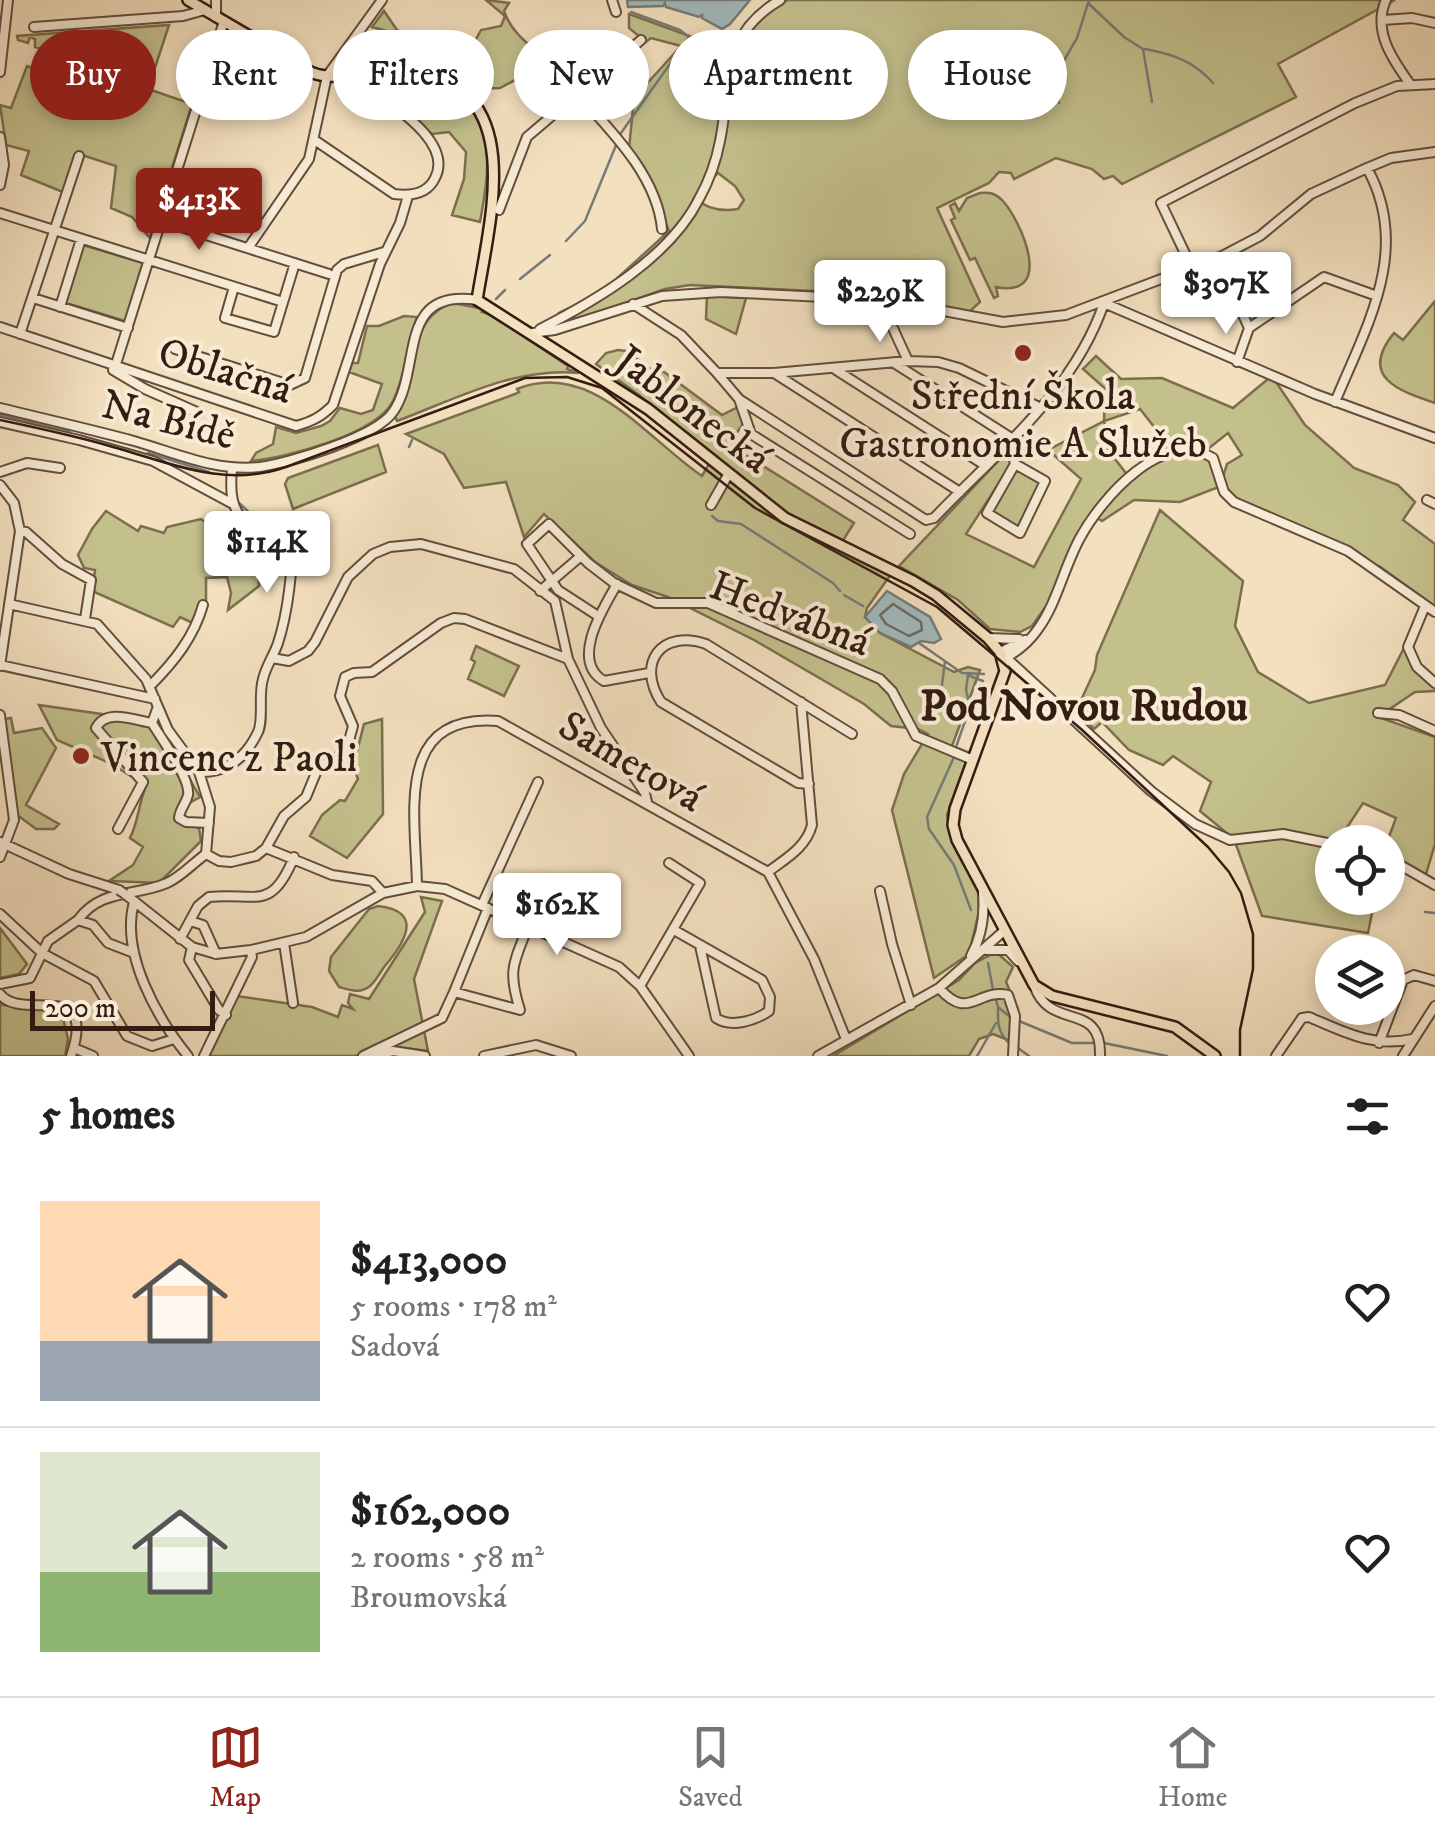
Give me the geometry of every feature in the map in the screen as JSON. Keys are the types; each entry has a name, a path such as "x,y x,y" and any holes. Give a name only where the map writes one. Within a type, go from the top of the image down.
{"main road":[{"path":"188,0 309,71 333,76"},
{"path":"477,300 495,173 494,149 483,120"},
{"name":"Jablonecká","path":"477,300 648,409 786,518 936,595 988,638 1003,656"},
{"path":"1003,656 1006,671 955,809 953,825 957,840 1022,964 1034,984 1052,996 1175,1028 1215,1056"}],"street":[{"path":"0,72 8,0"},
{"path":"199,413 113,370 150,261 220,19 216,0"},
{"path":"248,248 295,183 316,140 327,76 382,0"},
{"path":"612,0 616,12"},
{"path":"532,333 602,296 667,241 697,204 721,138 728,68 735,47 758,18 780,0"},
{"path":"1386,0 1382,9 1386,50 1410,84"},
{"path":"34,27 183,16 205,10"},
{"path":"1383,20 1412,18 1435,23"},
{"path":"1190,266 1161,203 1355,103 1410,84 1435,84"},
{"path":"316,140 376,184 394,194 408,196 429,187 436,177 436,151 429,135 410,120"},
{"path":"499,210 527,138 548,120"},
{"path":"601,120 619,140 652,194 667,241"},
{"path":"0,137 4,165 0,185"},
{"path":"532,333 555,330 662,296 722,292 886,300 1003,322 1044,319 1104,303 1222,256 1260,236 1311,194 1390,158 1435,152"},
{"path":"20,334 79,156"},
{"path":"1335,402 1387,260 1388,239 1367,168"},
{"path":"175,349 296,384 305,378 337,270 344,264 384,252 400,223 408,196"},
{"path":"0,213 283,302"},
{"path":"162,221 329,274"},
{"path":"60,306 81,239"},
{"name":"Oblačná","path":"0,327 296,426 320,418 333,404 384,252"},
{"path":"1222,256 1228,282 1249,328"},
{"path":"234,287 226,318 274,332 296,263"},
{"path":"1238,362 1249,328 1324,277 1377,296"},
{"path":"33,298 128,328"},
{"name":"Na Bídě","path":"0,408 232,469 280,463 367,432 384,422 398,401 415,335 424,317 446,299 477,300"},
{"path":"886,300 886,313 908,361"},
{"path":"1104,303 1335,402 1435,438"},
{"path":"633,304 681,336 739,399 926,520 934,518 1041,408 1098,321 1104,303"},
{"path":"717,373 938,362 959,368 1041,408"},
{"path":"894,363 1011,441 1014,461 988,513 1020,533 1045,481 1014,461 998,454"},
{"path":"836,370 986,466"},
{"path":"774,373 960,492"},
{"path":"739,399 750,434 910,534"},
{"path":"0,422 153,462 231,503"},
{"path":"1315,841 1282,834 1238,842 1195,824 1138,780 1003,656 1040,627 1081,535 1104,503 1144,464 1167,454 1194,451 1212,458 1224,492 1234,502 1348,551 1435,612"},
{"path":"0,472 28,463 60,468"},
{"path":"198,772 224,770 243,755 260,728 258,701 263,676 279,641 288,590 292,540 287,530 261,528 236,514 231,503 232,469"},
{"path":"711,505 728,476"},
{"path":"0,485 14,503 20,530 0,666 156,704"},
{"name":"Hedvábná","path":"553,582 527,544 549,524 616,584 656,603 708,602 880,679 892,691 916,736 973,760"},
{"path":"20,530 62,564 91,580 85,620"},
{"path":"272,658 289,661 308,650 324,629 348,577 373,554 420,544 514,569 555,601 568,659 601,728 648,803"},
{"path":"540,590 581,556"},
{"path":"553,582 574,603 598,616"},
{"path":"616,584 598,616 588,665 604,682 649,673"},
{"path":"0,984 30,978 48,941 100,900 173,881 206,854 210,807 198,772 168,730 150,686 106,630 85,620 9,604"},
{"path":"150,686 176,658 195,628 203,605"},
{"path":"1426,606 1408,646 1417,668 1435,683"},
{"path":"206,854 230,862 256,856 266,848 284,816 306,797 318,768 346,752 354,726 340,696 345,677 354,672 372,672 406,646 454,618 466,619 568,659"},
{"path":"988,638 1021,639 1040,627"},
{"path":"810,784 798,783 661,702 651,687 649,673 663,646 686,638 706,644 852,734"},
{"path":"801,702 812,825 809,838 768,872 814,959 846,1040"},
{"path":"156,704 152,723 186,781 188,795 180,808 180,818 209,823"},
{"path":"1378,713 1399,715 1435,732"},
{"path":"0,716 14,820 0,857"},
{"path":"118,829 143,782 96,728 108,716 152,723"},
{"name":"Sametová","path":"417,886 416,772 427,746 449,727 474,719 498,720 768,872"},
{"path":"362,1056 442,1018 538,782"},
{"path":"3,844 122,892 192,947 216,954 306,937 383,893 417,886 445,890 610,962 640,986 690,1056"},
{"path":"266,848 332,875 367,880 383,893"},
{"path":"180,939 198,906 210,897 263,898 275,890 294,857"},
{"path":"640,986 700,883 669,863"},
{"path":"1405,868 1435,885"},
{"path":"965,966 980,937 983,888"},
{"path":"880,890 896,962 911,1005"},
{"path":"134,902 134,953 156,1008 188,1056"},
{"path":"0,914 42,954 94,981 118,1026 135,1042 152,1046 174,1039"},
{"path":"78,920 93,926 108,943 134,953"},
{"path":"190,921 203,925 216,954"},
{"path":"454,992 520,1010 511,981 512,970 529,924"},
{"path":"674,930 762,980 770,997 769,1011 761,1017 733,1023 716,1018 700,946"},
{"path":"980,937 1005,930"},
{"path":"818,1056 939,988 1005,930"},
{"path":"284,943 292,1003"},
{"path":"192,947 190,960 219,1010 226,1015"},
{"path":"204,1056 252,957 251,950"},
{"path":"983,951 1008,950 1022,964"},
{"path":"1379,1043 1402,980 1414,975 1435,982"},
{"path":"1034,984 1045,1005 1094,1026 1099,1034 1100,1056"},
{"path":"939,988 952,1002 965,1005 993,995 1008,995 1014,1016 1012,1056"},
{"path":"0,994 7,1003 15,1005 48,1003 64,1007 74,1017 76,1028 72,1052 93,1056"},
{"path":"1403,1056 1435,1006"},
{"path":"1276,1056 1302,1018 1379,1043 1412,1038"},
{"path":"484,1056 536,1045 571,1056"},
{"path":"373,1056 393,1050 426,1056"}],"shaded area":[{"path":"486,0 509,3 504,11 515,30 514,80 494,88 494,30 481,30 501,26 505,16"},
{"path":"788,0 1395,0 1278,64 1296,97 1122,184 1113,176 1104,179 1092,169 1056,158 1014,179 1011,173 999,172 989,183 937,208 980,302 967,314 813,291 690,285 665,289 563,325 559,313 601,293 669,231 649,181 629,149 632,120 649,120 649,81 669,59 669,120 888,120 888,30 752,30","holes":["718,173 735,186 744,200 738,209 726,210 714,209 694,198"]},
{"path":"384,11 397,30 372,27"},
{"path":"629,14 673,30 669,30 669,43 649,40 649,30 631,30"},
{"path":"169,25 156,65 156,30 100,30"},
{"path":"30,35 28,43 18,40 17,36"},
{"path":"27,66 30,120 156,120 156,92 176,99 176,120 187,120 150,238 132,217 111,208 116,166 76,153 63,192 21,175 29,151 6,145 0,105 11,108"},
{"path":"414,120 478,120 487,165 480,222 452,215 464,179 466,152 449,132 432,134"},
{"path":"980,193 997,196 1010,210 1029,255 1025,281 1014,288 996,287 998,296 994,298 951,220 955,218 950,206 955,203 959,211 967,198"},
{"path":"83,245 143,263 125,321 66,303"},
{"path":"707,296 746,298 736,334 706,319"},
{"path":"1435,301 1435,403 1397,387 1382,371 1380,361 1394,333 1403,340"},
{"path":"453,303 484,309 482,312 492,315 568,366 567,369 579,373 555,372 508,380 397,421 395,416 419,336 437,311"},
{"path":"404,316 417,317 397,391 384,413 329,442 251,461 256,453 273,444 276,427 296,433 330,421 340,408 361,414 373,410 382,384 349,372 352,363 358,363 367,326 379,326"},
{"path":"626,351 652,370 664,372 722,415 738,407 744,423 728,444 854,523 842,542 896,567 867,608 865,617 880,633 954,672 968,667 980,670 952,746 970,753 947,815 950,834 978,890 979,911 969,954 934,978 892,810 904,774 928,734 891,726 864,704 754,640 668,597 632,585 595,562 544,514 524,537 506,482 464,488 444,454 406,434 515,394 517,389 544,383 569,385 617,407 702,476 713,457 596,364 606,353"},
{"path":"1096,356 1121,379 1162,378 1233,408 1268,379 1276,382 1305,425 1354,468 1398,485 1415,502 1403,520 1435,544 1435,606 1379,566 1375,569 1348,551 1234,502 1221,486 1180,502 1134,500 1102,521 1094,516 1054,595 1032,626 1020,632 990,629 958,600 899,566 1003,456 1012,463 966,534 1034,567 1081,479 1048,450 1104,421 1105,396 1109,392 1083,369","holes":["1140,409 1166,442 1167,454 1129,477 1108,450 1104,421","1228,433 1242,455 1227,464 1221,483 1215,462 1204,452"]},
{"path":"378,445 386,472 293,509 285,484 288,478"},
{"path":"1016,465 1044,481 1019,529 992,511"},
{"path":"1160,510 1243,581 1235,626 1258,672 1309,703 1385,685 1405,646 1415,668 1435,686 1435,691 1415,692 1378,717 1435,737 1435,844 1426,874 1405,864 1405,825 1393,825 1396,818 1363,803 1349,825 1315,825 1315,915 1372,915 1368,933 1262,916 1234,839 1200,811 1211,782 1173,756 1163,765 1129,750 1102,722 1094,729 1076,711 1095,670 1097,655"},
{"path":"106,511 138,531 141,526 164,533 167,527 201,519 242,548 256,545 259,586 228,610 231,593 227,577 206,578 206,603 195,624 180,617 173,627 92,591 95,570 84,568 78,555"},
{"path":"476,646 519,666 504,696 468,679"},
{"path":"39,705 157,722 200,797 177,810 179,822 199,828 201,841 159,883 109,881 133,865 143,847 130,838 146,786 112,764 57,740"},
{"path":"11,718 14,733 42,728 56,748 26,805 59,824 54,829 36,829 16,814 5,719"},
{"path":"382,719 383,814 347,858 310,836 322,815 340,800 345,801 358,779 353,767 364,724"},
{"path":"421,897 442,901 414,979 428,1051 396,1047 354,1056 205,1056 237,996 312,1007 338,1017 342,1005 353,1009 348,1003 350,994 369,999 425,912"},
{"path":"378,906 402,915 406,922 403,939 370,986 359,991 339,987 329,971 331,957 369,909"},
{"path":"0,928 27,964 19,974 0,978"},
{"path":"996,952 1013,967 1006,982 1018,1009 1011,1041 993,1034 979,1039 969,1056 833,1056 959,980 975,963"},
{"path":"0,999 3,1005 45,1009 63,1018 68,1039 65,1056 0,1056"}],"water":[{"path":"627,0 750,0 722,29 702,15 666,7 665,3 628,7"},
{"path":"887,591 930,617 941,639 934,643 921,641 911,647 880,633 865,617"}],"waterway":[{"path":"1067,55 1089,0"},
{"path":"1088,3 1143,49 1152,102"},
{"path":"566,241 585,221 621,133 689,37 631,12"},
{"path":"1145,49 1182,60 1213,83"},
{"path":"520,279 550,255"},
{"path":"496,299 505,290"},
{"path":"0,415 70,432"},
{"path":"409,447 412,440"},
{"path":"148,453 209,472"},
{"path":"237,501 254,517 266,521"},
{"path":"712,516 718,521 741,524 840,591"},
{"path":"844,595 863,606"},
{"path":"919,643 962,673 984,674"},
{"path":"942,685 945,661"},
{"path":"956,747 970,707 968,675"},
{"path":"970,676 983,681"},
{"path":"954,757 927,817 929,829 954,865 971,910"},
{"path":"1425,912 1435,913"},
{"path":"988,963 993,990"},
{"path":"995,996 998,1007 1010,1017"},
{"path":"998,1007 999,1026 1009,1043"},
{"path":"1019,1021 1072,1043 1096,1043"},
{"path":"977,1056 996,1023"},
{"path":"1104,1043 1167,1056"},
{"path":"1018,1048 1029,1056"}],"tram line":[{"path":"0,420 199,471 242,475 286,467 525,378 567,377 602,388 755,508 937,607 1081,729 1208,847 1241,893 1253,934 1253,969 1240,1030 1240,1056"}],"place":[{"name":"Střední Škola Gastronomie A Služeb","path":"1023,353"},
{"name":"Vincenc z Paoli","path":"81,756"}],"district":[{"name":"Pod Novou Rudou","path":"1084,704"}]}
